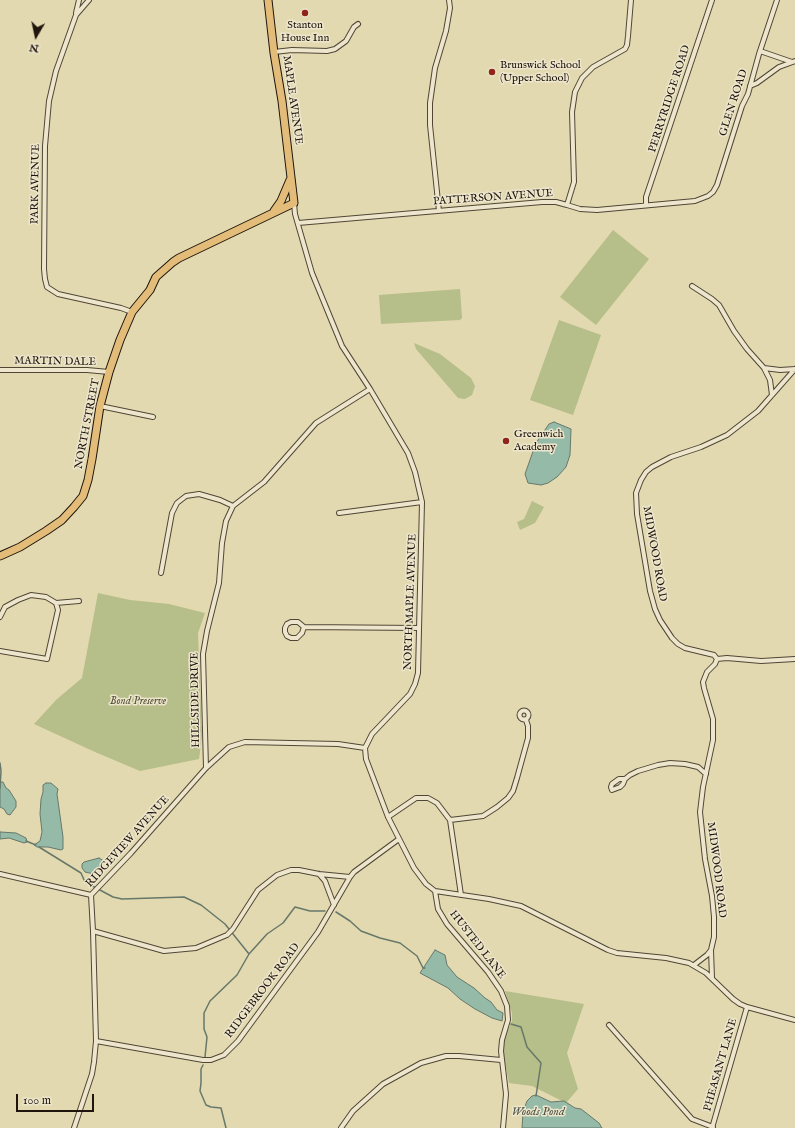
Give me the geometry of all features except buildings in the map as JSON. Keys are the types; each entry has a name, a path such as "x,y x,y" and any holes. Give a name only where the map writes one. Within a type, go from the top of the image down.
{"main road":[{"name":"MAPLE AVENUE","path":"268,0 294,203"},
{"path":"272,213 281,201 291,178"},
{"name":"NORTH STREET","path":"0,556 20,548 62,520 83,496 88,480 100,406 109,372 132,312 150,290 156,277 172,262 294,203"}],"street":[{"path":"76,15 79,0"},
{"name":"PARK AVENUE","path":"89,0 76,15 56,71 49,101 46,146 45,278 47,287 58,294 132,312"},
{"path":"439,211 430,124 430,103 435,68 446,31 450,8 449,0"},
{"name":"PATTERSON AVENUE","path":"298,224 542,202 556,202 567,205 574,182 572,112 578,85 582,78 593,67 625,49 627,45 631,0"},
{"name":"PERRYRIDGE ROAD","path":"646,205 646,197 712,0"},
{"name":"GLEN ROAD","path":"646,205 695,201 708,196 713,192 717,185 778,0"},
{"path":"274,52 292,50 335,50 346,41 354,27 358,24"},
{"path":"760,51 794,62"},
{"path":"750,86 757,83 779,67 794,62"},
{"name":"NORTH MAPLE AVENUE","path":"294,203 298,224 312,273 342,346 370,389 408,453 416,472 422,502 418,673 410,694 372,734 365,748"},
{"path":"567,205 580,209 597,210 646,205"},
{"path":"692,286 718,304 747,350 764,368 770,380 772,395"},
{"path":"764,368 780,370 795,369"},
{"name":"MIDWOOD ROAD","path":"712,978 711,950 714,937 714,915 700,822 706,774 713,740 713,719 704,682 707,672 715,664 717,659 714,655 685,648 678,644 672,638 658,615 650,591 637,514 636,493 641,480 646,472 652,467 671,457 701,447 727,435 758,411 795,369"},
{"name":"MARTIN DALE","path":"0,370 87,370 109,372"},
{"name":"HILLSIDE DRIVE","path":"206,768 203,654 207,631 220,584 222,543 226,521 233,506 264,482 316,423 370,389"},
{"path":"100,406 153,417"},
{"path":"162,573 172,513 177,503 186,496 199,494 220,500 233,506"},
{"path":"339,513 422,502"},
{"path":"0,617 5,607 31,595 46,597 56,602 79,602"},
{"path":"0,651 47,659 58,610 56,602"},
{"path":"304,627 302,633 297,638 287,636 285,632 287,624 291,622 298,622 304,627 419,628"},
{"path":"717,659 727,658 761,661 795,659"},
{"path":"450,820 483,816 497,808 508,798 517,778 528,738 528,726 526,720"},
{"name":"RIDGEVIEW AVENUE","path":"74,1128 92,1074 96,1041 93,893 131,853 206,768 229,747 245,742 338,744 365,748"},
{"path":"365,748 366,759 388,817 414,868 421,879 435,891 489,899 521,906 608,950 617,953 666,958 689,963 712,978 733,999 747,1007 795,1020"},
{"path":"625,779 638,771 670,763 698,767 706,774"},
{"path":"388,817 416,798 428,798 437,803 450,820 461,895"},
{"name":"RIDGEBROOK ROAD","path":"96,1041 203,1060 211,1060 224,1055 238,1041 318,932 354,872 399,839"},
{"path":"94,931 164,951 196,948 227,935 233,929 258,890 278,875 291,870 299,870 319,874 350,877"},
{"path":"0,874 93,893"},
{"path":"319,874 324,881 334,905"},
{"name":"HUSTED LANE","path":"435,891 438,909 446,924 488,972 499,988 507,1006 508,1020 502,1040 502,1060 506,1094 503,1128"},
{"path":"694,965 711,950"},
{"name":"PHEASANT LANE","path":"713,1128 747,1007"},
{"path":"609,1025 692,1119 713,1128"},
{"path":"341,1128 353,1111 383,1084 421,1063 446,1056 465,1056 502,1060"}],"green space":[{"path":"613,230 649,259 596,325 560,297"},
{"path":"460,289 462,318 460,320 381,324 379,295"},
{"path":"559,320 601,335 573,415 530,400"},
{"path":"414,343 440,354 471,378 475,386 472,395 465,399 458,398 416,349"},
{"path":"532,501 544,507 535,523 520,530 517,522 524,519"},
{"name":"Bond Preserve","path":"98,593 130,600 169,604 205,613 198,633 202,736 199,759 140,771 34,724 57,699 82,678"},
{"path":"505,991 584,1004 567,1053 578,1089 566,1103 532,1086 509,1083 504,1059 504,1042 512,1021 512,1013"}],"water":[{"path":"554,422 571,429 570,455 566,467 557,477 548,483 541,485 528,483 525,474 536,443 549,424"},
{"path":"0,782 3,782 16,801 16,807 10,815 0,807"},
{"path":"46,783 51,783 58,789 57,794 63,837 63,849 61,850 48,847 37,847 34,845 40,841 42,832 40,814 41,799 43,785"},
{"path":"0,832 16,833 26,838 27,842 24,843 9,838 0,839"},
{"path":"99,858 104,861 94,874 85,872 82,868 82,864 84,862"},
{"path":"435,950 445,955 447,965 457,977 474,988 491,1002 497,1010 503,1013 502,1021 492,1018 475,1009 460,999 448,988 420,973"},
{"name":"Woods Pond","path":"536,1095 551,1102 564,1101 575,1108 581,1109 599,1123 602,1128 522,1128 523,1112 527,1101 532,1096"}],"waterway":[{"path":"0,763 0,788"},
{"path":"26,841 36,845"},
{"path":"39,847 81,873 85,882 113,897 122,899 184,897 201,905 225,924 249,954"},
{"path":"205,1057 207,1037 204,1029 204,1013 210,1001 237,975 249,954 267,934 283,923 295,907 310,911 325,911"},
{"path":"336,912 350,921 361,931 400,943 417,956 423,968 425,968"},
{"path":"511,1024 521,1027 527,1047 541,1063 536,1096"},
{"path":"203,1065 201,1069 200,1091 206,1105 221,1108 226,1128"}],"place":[{"name":"Stanton House Inn","path":"305,13"},
{"name":"Brunswick School (Upper School)","path":"492,72"},
{"name":"Greenwich Academy","path":"506,441"}]}
